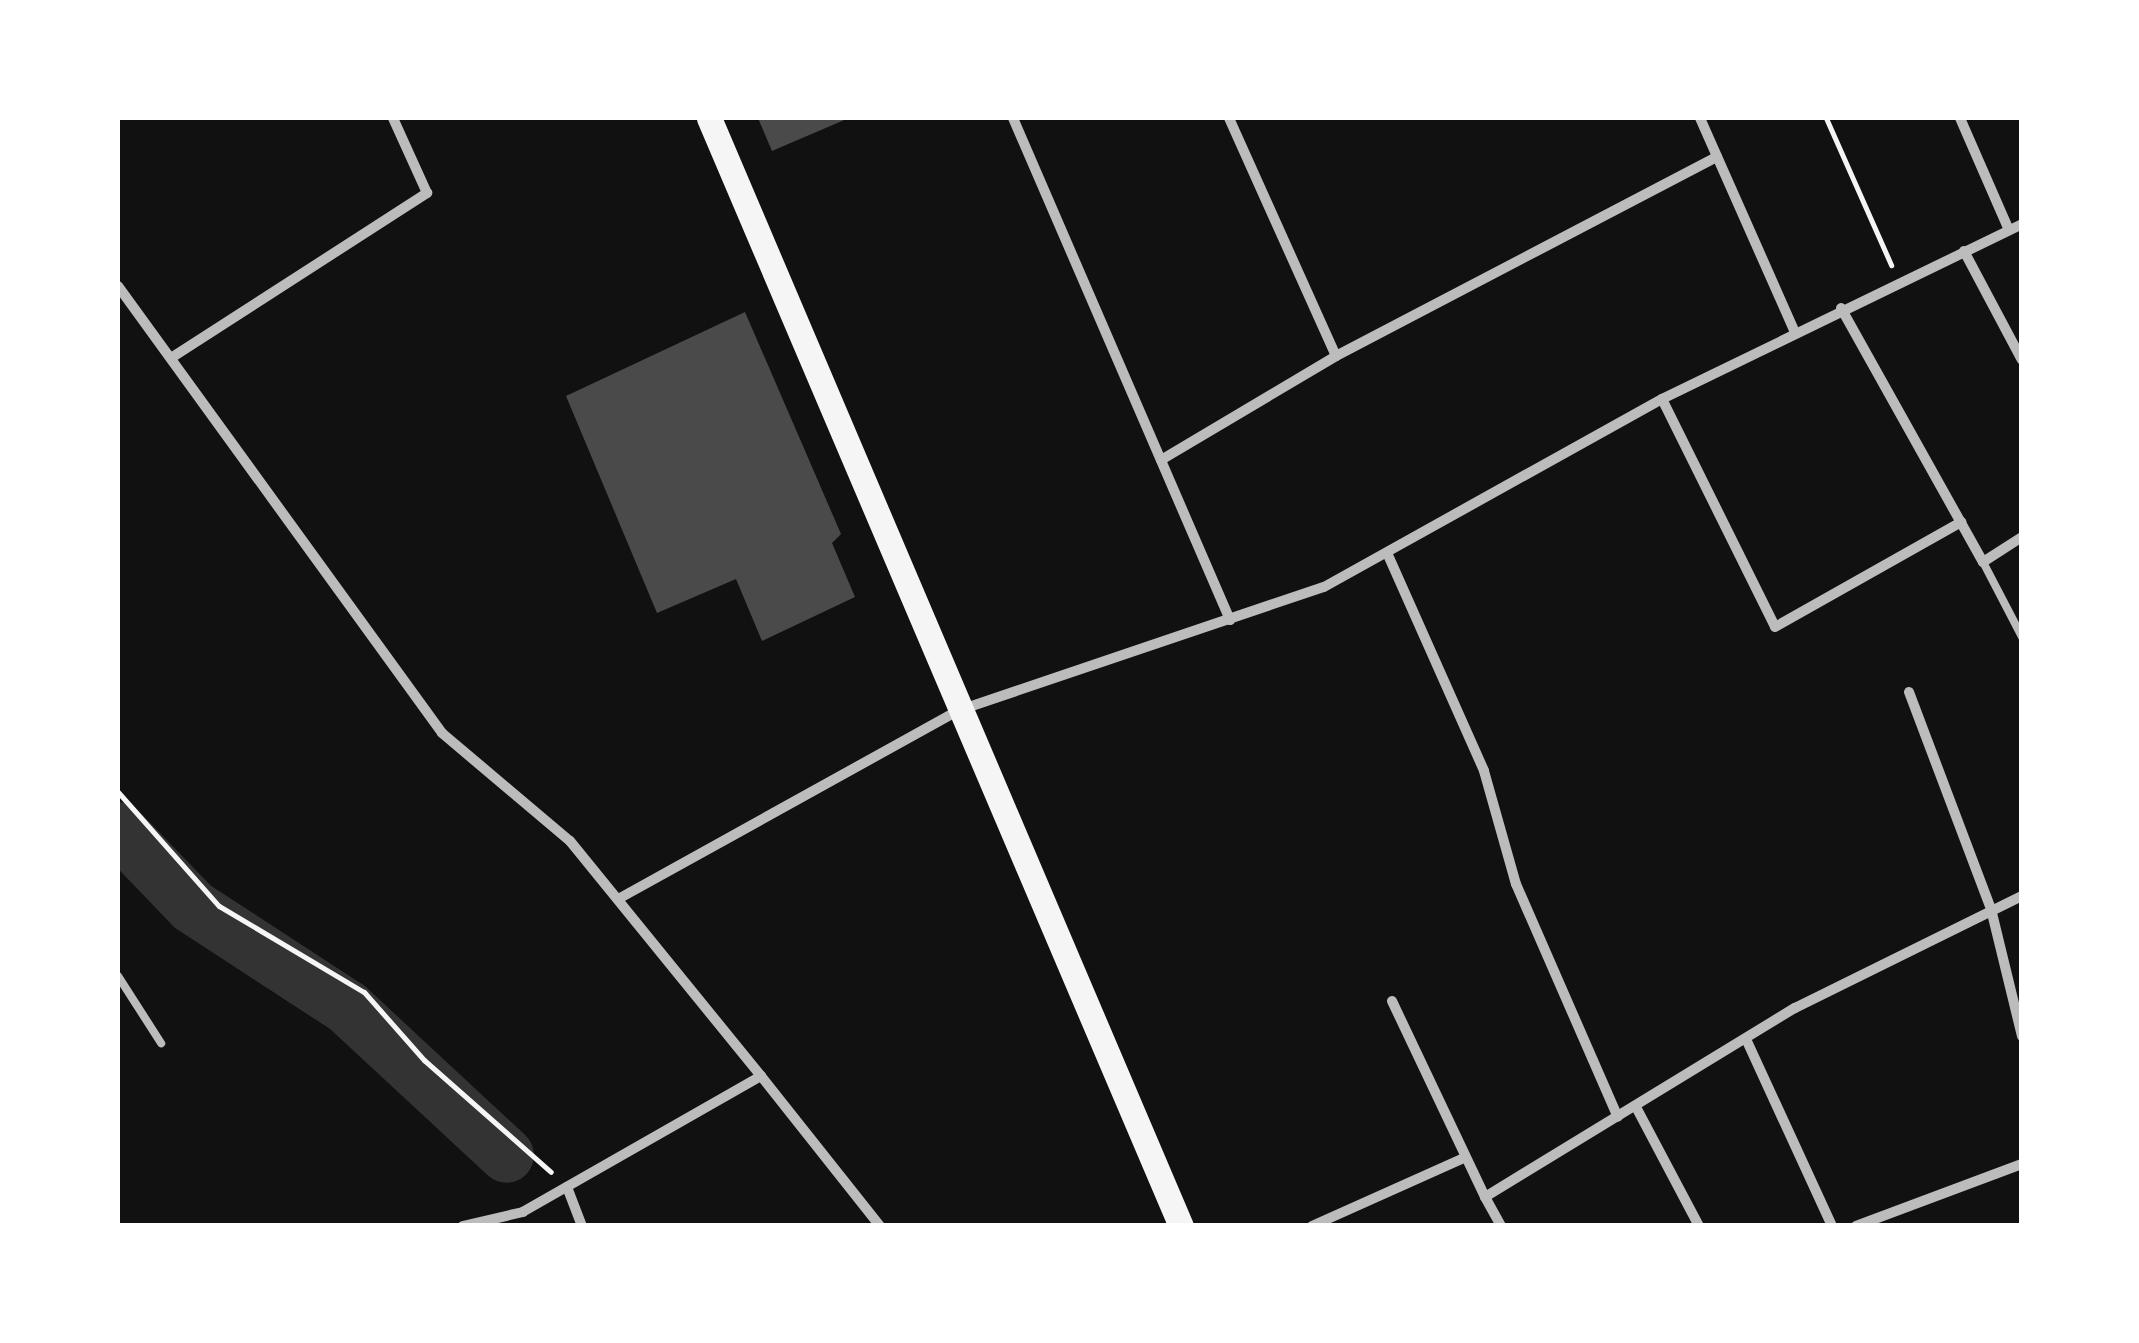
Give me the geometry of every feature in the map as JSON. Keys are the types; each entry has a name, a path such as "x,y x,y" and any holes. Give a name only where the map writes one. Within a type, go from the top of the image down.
{"main road":[{"path":"710,118 958,711 1181,1226"}],"street":[{"path":"171,358 427,193 393,118"},
{"path":"1013,118 1230,620"},
{"path":"1229,118 1336,356"},
{"path":"1700,118 1795,332"},
{"path":"1960,118 2008,230"},
{"path":"1162,460 1336,356 1717,156"},
{"path":"620,898 958,711 1230,620 1388,555 1662,399 1841,308 2022,224"},
{"path":"1964,251 2022,360"},
{"path":"118,286 442,733 570,842 620,898 880,1226"},
{"path":"1841,308 1983,562 2022,537"},
{"path":"1662,399 1775,627 1961,522"},
{"path":"1388,555 1484,772 1516,884 1618,1117"},
{"path":"1908,692 1991,909 2022,1036"},
{"path":"1485,1197 1746,1039 2022,896"},
{"path":"1392,1002 1464,1158 1501,1226"},
{"path":"1746,1039 1832,1226"},
{"path":"463,1226 523,1212 762,1076"},
{"path":"1636,1106 1699,1226"},
{"path":"1312,1226 1464,1158"},
{"path":"1856,1226 2022,1164"},
{"path":"563,1189 582,1226"}],"lane":[{"path":"1983,562 2022,636"},
{"path":"118,976 161,1043"}],"path":[{"path":"1826,118 1898,282"},
{"path":"118,792 219,906 364,992 424,1060 554,1174 563,1189"}],"building":[{"path":"758,118 849,118 772,151"},
{"path":"745,312 841,534 832,543 855,597 762,641 736,579 657,613 566,396"}],"waterway":[{"path":"118,829 192,906 347,1007 506,1155"}]}
